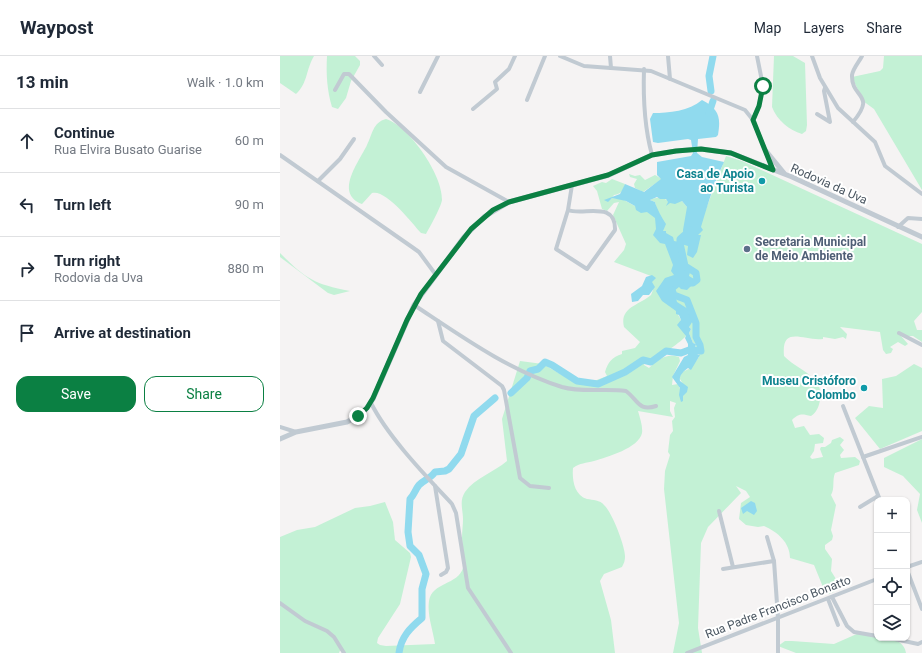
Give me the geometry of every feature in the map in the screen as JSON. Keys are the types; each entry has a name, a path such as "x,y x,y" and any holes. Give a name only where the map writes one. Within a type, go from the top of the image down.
{"street":[{"path":"374,56 382,65"},
{"path":"420,92 438,56"},
{"path":"474,109 497,89 495,82 509,69 515,56"},
{"path":"527,100 545,56"},
{"path":"560,56 584,66 644,69 745,110 753,120 773,170"},
{"path":"610,56 611,68"},
{"path":"668,56 670,79"},
{"path":"753,120 759,106 763,86 757,56"},
{"path":"812,56 825,88 838,108 875,142 885,166 922,194"},
{"path":"853,122 863,109 864,102 855,87 852,76 854,68 862,56"},
{"path":"644,69 643,102 647,136 652,155"},
{"path":"335,90 344,74 349,74 386,112 446,167 509,202"},
{"path":"817,114 830,122 824,91 825,88"},
{"path":"318,181 340,159 354,139"},
{"name":"Rodovia da Uva","path":"280,439 296,432 354,419 363,413 370,403 414,305 464,237 478,222 497,208 509,202 619,172 652,155 701,149 731,153 786,175 922,237"},
{"path":"766,151 786,175"},
{"path":"280,155 412,246 419,252 436,275"},
{"path":"568,210 575,213 598,210 607,214 615,224 614,230 587,269 556,249 568,210 572,185"},
{"path":"898,227 908,218 922,219"},
{"path":"414,305 500,360 532,375 563,387 583,390 626,392 644,408 656,406"},
{"path":"438,321 443,341 502,386 520,478 530,486 549,488"},
{"path":"899,333 922,345"},
{"path":"370,403 378,417 452,504 456,513 468,588 511,653"},
{"path":"843,406 879,497"},
{"path":"280,427 296,432"},
{"path":"863,457 922,437"},
{"path":"435,485 448,568 446,572 441,575"},
{"path":"860,507 874,500"},
{"path":"719,511 733,567"},
{"path":"767,537 774,561 778,618 778,653"},
{"path":"723,569 774,561"},
{"path":"910,568 922,562"},
{"path":"910,577 922,609"},
{"name":"Rua Padre Francisco Bonatto","path":"687,653 874,580"},
{"path":"830,598 838,625"},
{"path":"830,598 847,626 854,632 874,635"},
{"path":"280,603 304,621 327,631 334,637 344,653"},
{"path":"904,641 918,644 922,642"}],"green space":[{"path":"280,56 314,56 305,81 296,94 280,83"},
{"path":"327,56 355,56 360,61 360,65 351,81 346,98 338,109 332,107 329,94"},
{"path":"774,56 793,56 805,63 807,125 806,131 802,134 784,124 774,112 772,107"},
{"path":"884,56 922,56 922,190 874,109 863,101 852,77 880,71 883,68"},
{"path":"386,119 395,123 414,141 431,165 437,178 441,190 442,200 438,212 426,234 421,233 391,201 384,196 378,193 372,193 362,204 354,199 350,193 349,185 355,168 374,129 378,123"},
{"path":"726,156 742,161 922,244 922,312 914,321 917,330 922,330 922,342 913,336 901,336 908,344 905,346 898,342 890,347 893,349 891,353 886,354 883,350 880,332 840,327 847,334 846,339 843,337 835,339 823,337 823,339 816,339 790,337 786,340 784,346 784,356 814,379 820,392 819,404 816,411 811,416 799,415 792,420 795,428 804,426 810,435 819,434 824,438 823,443 815,444 814,451 810,457 812,459 823,457 820,449 821,447 825,447 831,443 832,440 840,437 844,440 840,445 844,450 840,455 841,458 855,457 860,461 859,465 835,473 834,476 831,495 836,505 831,530 833,536 832,540 825,545 825,549 832,559 831,571 836,579 838,590 829,594 825,592 814,565 790,558 788,548 774,531 764,526 758,527 746,525 739,519 741,503 750,497 746,491 736,486 741,493 708,527 701,543 698,628 702,653 673,653 679,623 664,489 665,471 670,455 668,452 670,435 673,431 672,421 675,417 674,408 676,403 670,401 670,411 673,417 638,411 642,425 642,433 640,438 635,443 622,451 573,468 574,482 579,494 587,499 596,500 602,503 611,515 618,529 623,545 625,559 622,567 604,574 600,581 611,620 615,653 344,653 341,648 339,653 280,653 280,537 297,530 315,527 355,508 385,502 393,522 395,540 410,553 411,557 400,604 378,638 377,643 386,646 435,644 429,617 429,601 435,590 456,578 463,568 463,495 469,487 479,479 507,461 502,419 520,361 543,364 567,378 589,383 607,376 605,372 611,360 622,354 622,351 635,348 640,342 624,327 623,320 627,311 651,295 653,290 651,276 614,262 624,250 626,244 613,215 619,202 614,203 607,211 602,209 597,191 593,186 602,182 606,183 612,179 625,184 621,192 614,195 610,200 612,198 622,199 635,206 656,207 655,202 650,200 659,198 668,201 668,203 682,201 687,207 706,209","holes":["676,311 688,311 691,318 689,327 691,329 689,333 693,343 696,344 694,353 699,354 699,357 691,368 682,372 680,376 680,379 684,385 683,396 678,384 672,385 673,376 680,361 679,357 667,356 649,368 644,365 645,361 652,360 652,358 676,345 686,336 680,322 681,320"]},
{"path":"629,174 635,176 640,175 645,180 655,175 662,179 643,192 635,188 634,184 637,179 630,177"},
{"path":"280,253 297,269 304,275 280,257"},
{"path":"304,275 319,283 350,291 334,295 328,293"},
{"path":"914,364 922,368 922,431 880,449 855,418 869,406 883,408 882,379 896,376"},
{"path":"922,439 922,523 917,510 920,494 903,476 884,467 884,458"},
{"path":"859,633 874,635 874,641 899,642 905,648 906,653 796,653 778,646 785,641 834,644"}],"water":[{"path":"702,100 708,103 718,114 719,129 716,137 698,139 697,153 702,157 724,162 706,210 701,227 703,230 698,235 701,235 697,252 693,258 687,255 688,246 681,244 680,241 684,238 683,230 687,207 682,201 675,204 670,203 666,206 668,202 666,199 660,199 657,197 650,200 655,202 666,224 663,231 666,231 666,233 673,237 674,241 679,242 682,264 691,269 689,276 694,279 695,282 687,290 679,287 674,291 677,302 688,309 689,313 692,314 692,318 694,319 689,327 691,329 689,333 693,343 696,344 694,353 700,355 691,370 688,368 681,375 680,381 688,387 687,392 683,396 683,401 681,402 679,395 680,388 672,377 684,357 688,355 688,344 685,338 686,336 677,325 681,320 679,315 662,301 656,291 665,278 674,275 671,271 673,265 665,244 660,243 653,235 656,229 655,218 647,212 641,213 636,210 635,206 626,201 612,198 608,202 604,200 620,194 625,184 644,192 661,179 657,175 657,162 691,156 693,153 691,140 688,139 658,143 653,142 650,119 653,113 666,113 685,109"},
{"path":"652,275 656,278 652,282 655,287 649,295 643,295 638,301 632,302 631,294 642,286 646,277"},
{"path":"751,501 755,503 757,511 754,515 747,511 743,514 741,508"}],"waterway":[{"path":"711,91 709,76 713,56"},
{"path":"709,113 713,101"},
{"path":"687,283 693,283 697,280 696,273 685,266 680,243 680,239 690,230"},
{"path":"511,393 527,378 530,371 538,369 545,362 577,381 598,384 625,372 643,360 651,362 666,351 681,353 689,350 701,351 696,337 696,323 687,300 674,295 672,290"},
{"path":"399,653 400,647 407,633 422,618 422,589 426,574 419,555 410,546 408,532 410,499 419,485 432,476 435,472 449,469 461,454 474,416 495,398"}],"place":[{"name":"Casa de Apoio ao Turista","path":"762,181"},
{"name":"Secretaria Municipal de Meio Ambiente","path":"747,249"},
{"name":"Museu Cristóforo Colombo","path":"864,388"}],"route":[{"path":"358,416 363,413 373,398 414,305 464,237 481,219 509,202 624,170 658,153 701,149 724,151 750,159 773,170 753,120 759,106 763,86"}]}
